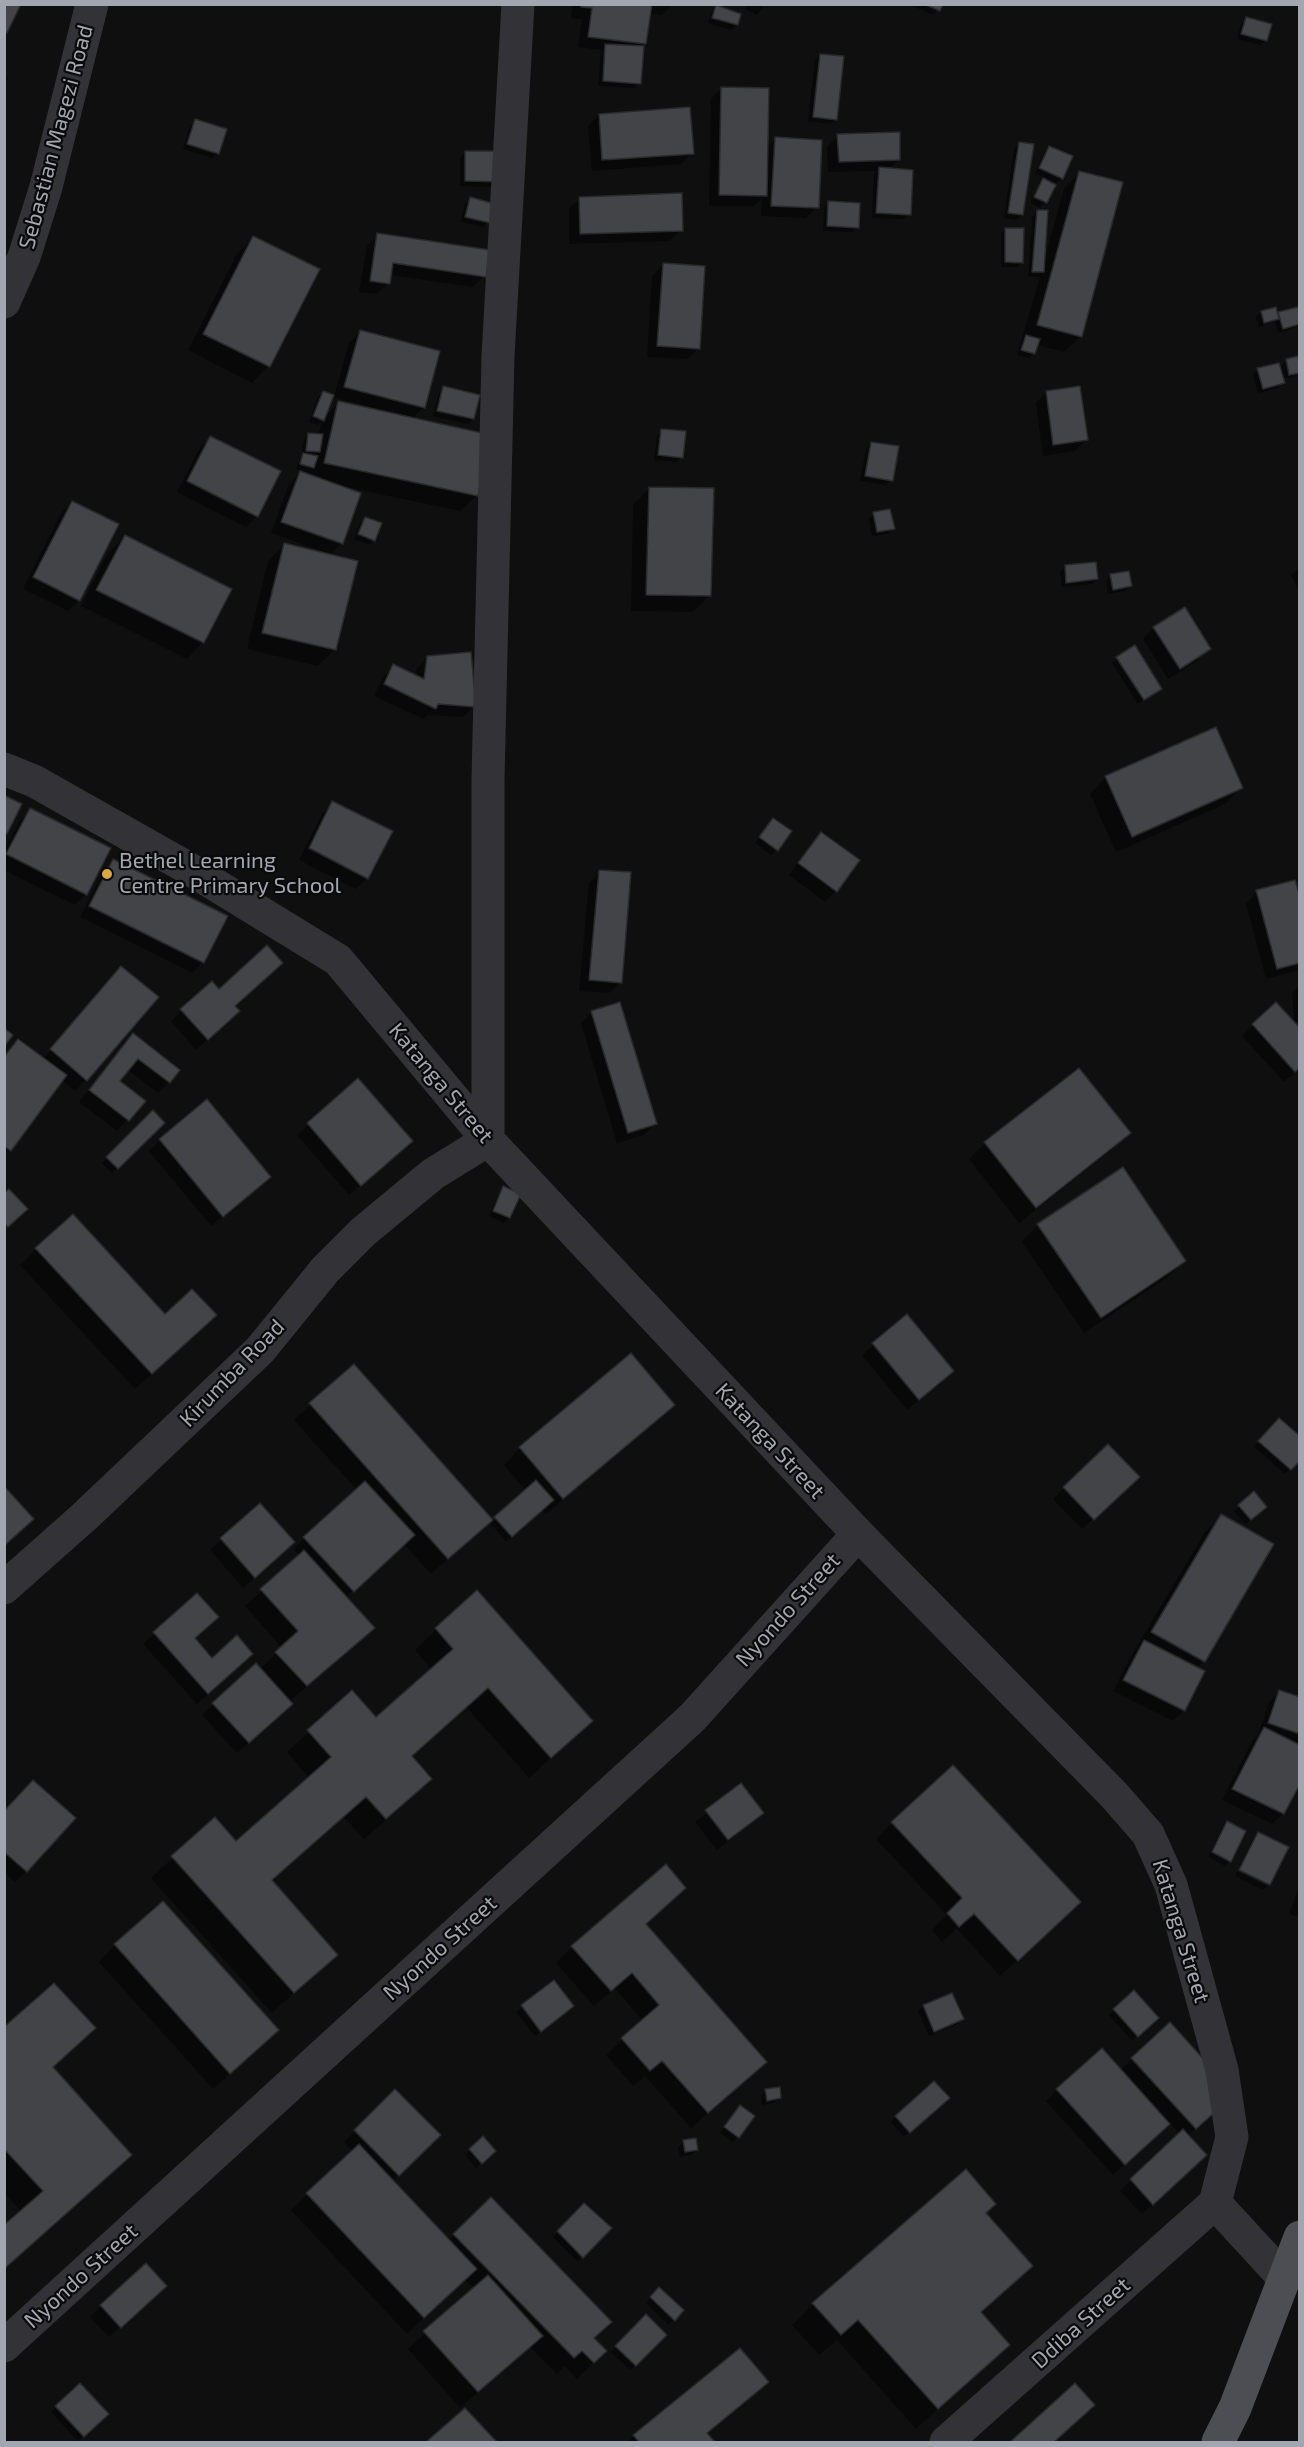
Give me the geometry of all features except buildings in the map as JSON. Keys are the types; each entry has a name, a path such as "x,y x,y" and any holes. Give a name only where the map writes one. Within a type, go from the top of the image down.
{"main road":[{"path":"1218,2442 1235,2408 1299,2236"}],"street":[{"name":"Sebastian Magezi Road","path":"4,302 24,257 46,187 92,4"},
{"path":"488,1140 488,779 498,356 518,4"},
{"name":"Katanga Street","path":"4,769 34,782 188,868 338,960 488,1140 858,1534 1106,1786 1148,1834 1171,1885 1222,2070 1233,2137 1215,2202"},
{"name":"Kirumba Road","path":"4,1588 84,1517 260,1350 325,1270 363,1232 433,1174 488,1140"},
{"name":"Nyondo Street","path":"4,2346 692,1718 858,1534"},
{"path":"1215,2202 1284,2278"},
{"name":"Ddiba Street","path":"946,2442 1215,2202"}],"place":[{"name":"Bethel Learning Centre Primary School","path":"107,874"}]}
